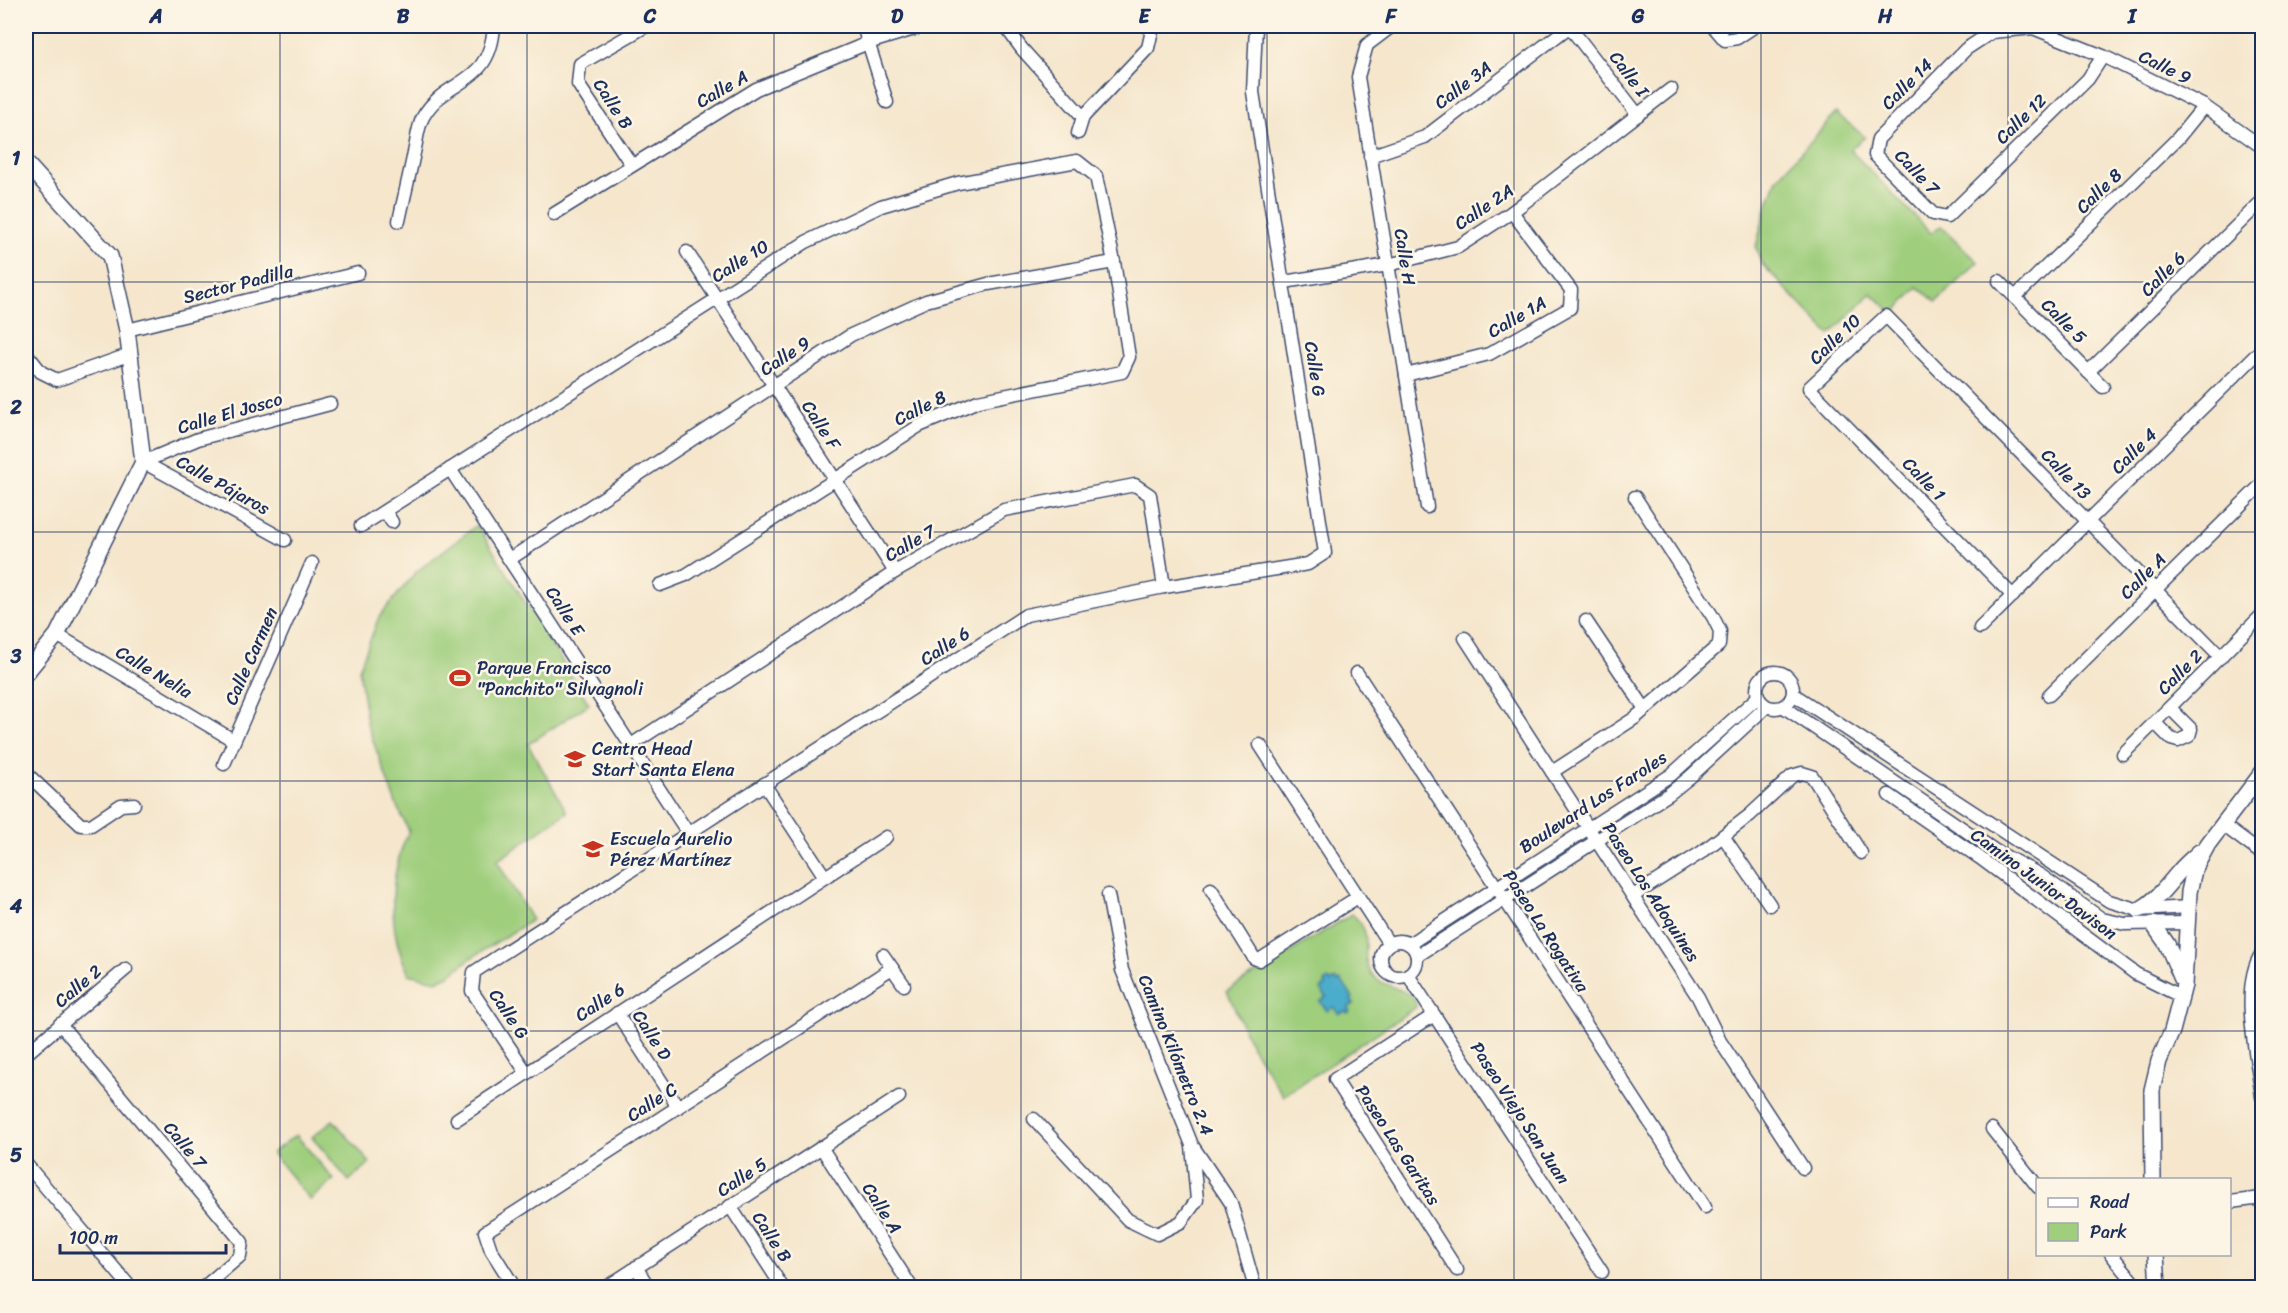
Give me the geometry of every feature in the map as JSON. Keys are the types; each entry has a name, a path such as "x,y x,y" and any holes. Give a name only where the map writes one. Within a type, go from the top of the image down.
{"street":[{"path":"399,221 422,119 435,103 473,75 485,61 493,40 494,26"},
{"name":"Calle B","path":"631,164 578,84 580,64 645,26"},
{"path":"863,26 887,102"},
{"name":"Calle A","path":"554,214 631,164 756,89 868,43 924,26"},
{"path":"1005,26 1022,49 1083,117"},
{"path":"1078,133 1083,117 1148,48 1153,26"},
{"name":"Calle G","path":"1164,587 1308,564 1325,553 1253,92 1256,26"},
{"name":"Calle H","path":"1392,26 1367,45 1358,78 1427,507"},
{"name":"Calle 3A","path":"1370,156 1425,137 1569,26"},
{"name":"Calle I","path":"1569,26 1638,115"},
{"path":"1713,26 1725,40 1737,38 1755,26"},
{"name":"Calle 9","path":"2010,30 2033,28 2103,56 2204,106 2262,147"},
{"name":"Calle 14","path":"1889,127 1966,49 1992,33 2010,30"},
{"name":"Calle 12","path":"1960,204 2088,79 2103,56"},
{"name":"Calle 2A","path":"1284,282 1388,266 1458,247 1512,212 1671,89"},
{"name":"Calle 8","path":"2014,297 2178,138 2204,106"},
{"name":"Calle 7","path":"1889,127 1878,139 1875,156 1933,214 1947,217 1960,204"},
{"name":"Calle 10","path":"361,526 806,242 881,206 958,183 1077,161 1096,176 1113,262"},
{"path":"26,164 110,256 131,354 143,462 57,635 26,673"},
{"name":"Calle 6","path":"2088,372 2262,201"},
{"name":"Calle 1A","path":"1406,375 1489,354 1570,308 1571,290 1512,212"},
{"name":"Calle F","path":"687,252 895,572"},
{"name":"Calle 9","path":"510,559 850,335 926,301 988,284 1113,262"},
{"name":"Calle 8","path":"660,585 686,575 919,426 978,401 1122,372 1129,357 1113,262"},
{"name":"Sector Padilla","path":"127,330 358,273"},
{"name":"Calle 5","path":"1999,281 2103,387"},
{"name":"Calle 10","path":"1809,388 1886,316"},
{"name":"Calle 13","path":"1886,316 2221,657"},
{"name":"Calle 4","path":"1980,628 2262,350"},
{"path":"26,353 41,372 57,380 131,354"},
{"name":"Calle 1","path":"1809,388 2013,596"},
{"name":"Calle El Josco","path":"143,462 206,436 330,404"},
{"name":"Calle Pájaros","path":"143,462 285,540"},
{"name":"Calle E","path":"450,469 688,833"},
{"name":"Calle A","path":"2049,694 2262,484"},
{"name":"Calle 7","path":"631,745 895,572 1004,510 1135,485 1150,495 1164,587"},
{"path":"1552,772 1635,718 1719,645 1720,631 1635,497"},
{"path":"385,511 392,522"},
{"name":"Calle Carmen","path":"224,764 312,563"},
{"name":"Calle 6","path":"534,933 1026,615 1164,587"},
{"name":"Calle 2","path":"2123,754 2261,620"},
{"path":"1586,621 1645,709"},
{"name":"Calle Nelia","path":"57,635 233,740"},
{"name":"Paseo Los Adoquines","path":"1465,638 1698,997 1720,1041 1803,1168"},
{"name":"Boulevard Los Faroles","path":"1762,702 1757,685 1770,672 1783,673 1788,677 1794,688 1793,694"},
{"name":"Paseo La Rogativa","path":"1357,674 1705,1207"},
{"path":"1762,702 1778,709 1788,704 1793,694 2109,901 2139,910 2189,907"},
{"name":"Boulevard Los Faroles","path":"1409,944 1671,775 1762,702"},
{"name":"Boulevard Los Faroles","path":"1417,956 1669,794 1690,777 1762,702"},
{"path":"1784,707 1994,850 2040,876 2102,919 2125,924 2187,923"},
{"path":"2155,723 2171,739 2178,741 2189,736 2191,729 2170,708"},
{"path":"1260,745 1389,944"},
{"path":"2139,910 2162,894 2179,870 2208,844 2262,772"},
{"path":"26,773 81,825 91,825 122,805 134,804"},
{"path":"1633,896 1724,836 1792,776 1802,773 1812,776 1861,853"},
{"path":"764,784 825,877"},
{"name":"Camino Junior Davison","path":"1889,795 1980,858 2136,974 2183,991"},
{"path":"2223,825 2262,854"},
{"path":"1724,836 1770,905"},
{"name":"Calle 6","path":"457,1119 886,837"},
{"path":"2153,1178 2152,1090 2159,1061 2172,1031 2183,991 2187,923 2194,870 2208,844"},
{"path":"1211,889 1254,958 1259,960 1358,897"},
{"name":"Camino Kilómetro 2.4","path":"1108,895 1122,970 1192,1145 1231,1203 1255,1287"},
{"path":"2153,924 2167,944 2183,991"},
{"name":"Calle G","path":"526,1072 472,991 474,972 534,933"},
{"path":"1397,941 1409,944 1417,956 1415,968 1408,975 1393,976 1384,969 1381,957 1383,951 1389,944 1397,941"},
{"path":"2262,953 2252,979 2258,1023 2262,1097"},
{"path":"883,955 904,985"},
{"name":"Calle C","path":"515,1287 490,1250 485,1232 892,968"},
{"name":"Calle 2","path":"26,1054 126,969"},
{"name":"Paseo Viejo San Juan","path":"1408,975 1602,1272"},
{"name":"Calle D","path":"616,1013 678,1107"},
{"name":"Paseo Las Garitas","path":"1434,1015 1335,1080 1456,1270"},
{"name":"Calle 7","path":"60,1024 242,1242 240,1256 203,1287"},
{"name":"Calle 5","path":"605,1287 899,1097"},
{"path":"1034,1119 1128,1220 1157,1234 1181,1222 1197,1200 1192,1145"},
{"path":"1992,1129 2036,1186"},
{"name":"Calle A","path":"821,1147 912,1287"},
{"path":"26,1164 131,1287"},
{"path":"2231,1202 2262,1198"},
{"name":"Calle B","path":"730,1206 783,1287"},
{"path":"2113,1256 2139,1287"},
{"path":"2156,1256 2158,1287"},
{"path":"636,1267 649,1287"}],"green space":[{"path":"1836,113 1865,137 1850,150 1931,233 1941,226 1978,262 1936,302 1918,287 1894,314 1871,293 1830,335 1761,263 1756,247 1777,179"},
{"path":"477,525 589,704 528,744 567,812 497,861 532,920 471,958 451,974 436,981 409,974 397,940 393,903 394,884 402,848 409,831 396,804 367,724 359,669 379,617 416,572"},
{"path":"1352,914 1364,930 1367,966 1371,973 1376,979 1411,996 1415,1000 1416,1007 1283,1096 1251,1045 1227,991"},
{"path":"333,1120 370,1163 349,1181 312,1137"},
{"path":"296,1135 334,1180 310,1200 272,1153"}],"water":[{"path":"1336,979 1338,982 1341,980 1353,998 1351,1000 1354,1004 1349,1007 1348,1013 1344,1011 1339,1014 1333,1007 1327,1011 1320,1001 1326,997 1321,989 1325,986 1325,981 1331,982"}],"place":[{"name":"Parque Francisco \"Panchito\" Silvagnoli","path":"460,678"},
{"name":"Centro Head Start Santa Elena","path":"575,759"},
{"name":"Escuela Aurelio Pérez Martínez","path":"593,849"}]}
